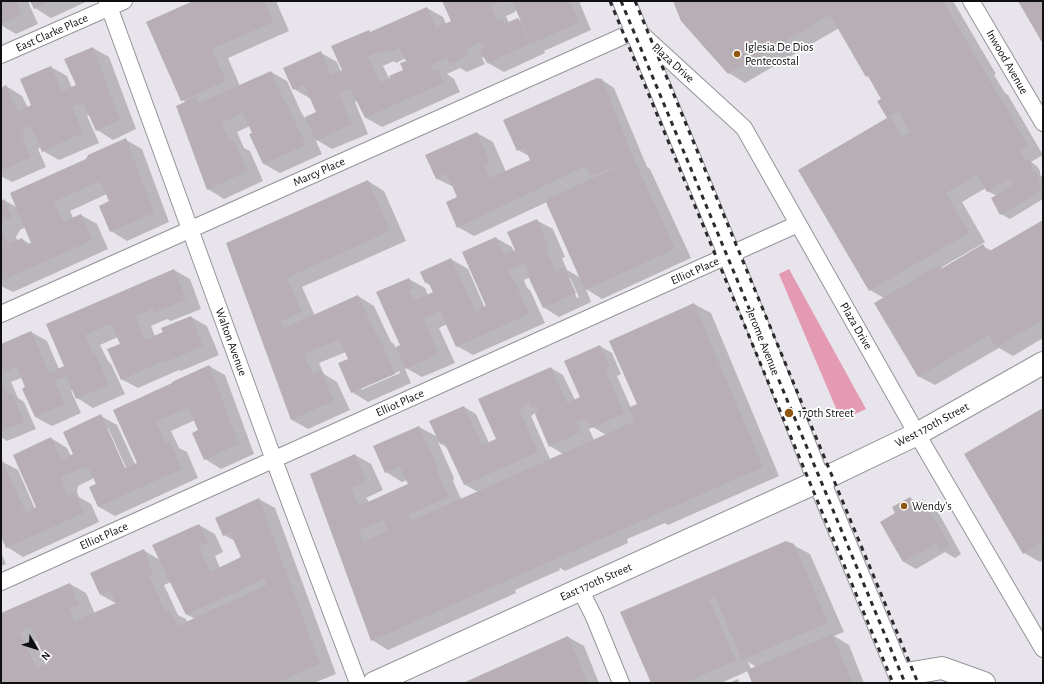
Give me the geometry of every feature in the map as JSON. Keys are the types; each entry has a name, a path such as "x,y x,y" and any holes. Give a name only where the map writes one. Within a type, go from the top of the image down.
{"street":[{"name":"East Clarke Place","path":"1,56 108,4 124,1"},
{"name":"Jerome Avenue","path":"624,1 730,256 818,481 905,680"},
{"name":"Inwood Avenue","path":"972,1 1043,123"},
{"name":"Walton Avenue","path":"108,4 274,460 358,683"},
{"name":"Plaza Drive","path":"636,30 744,128 917,434 1043,649"},
{"name":"Marcy Place","path":"1,314 636,30"},
{"name":"Elliot Place","path":"1,582 730,256 798,224"},
{"name":"West 170th Street","path":"818,481 917,434 1043,363"},
{"name":"East 170th Street","path":"374,683 818,481"},
{"path":"580,589 594,618 621,683"},
{"path":"905,680 942,668 984,683"}],"shaded area":[{"path":"789,269 866,409 841,420 779,274"}],"building":[{"path":"1,1 16,1 22,15 1,24"},
{"path":"30,1 52,1 34,9"},
{"path":"193,1 264,1 274,22 212,49 226,81 181,101 146,22"},
{"path":"442,1 500,1 499,3 491,6 497,20 502,18 504,24 518,18 530,44 487,63 480,50 485,48 482,42 466,49 469,55 450,64 447,58 431,65 434,71 438,69 444,83 365,118 350,88 339,93 352,124 316,141 305,117 316,112 304,85 293,90 283,68 321,51 331,75 342,70 331,46 369,30 370,32 427,7 436,28 451,21","holes":["400,48 406,61 400,63 403,70 389,76 390,78 380,83 368,56 378,52 379,54"]},
{"path":"512,1 570,1 579,23 531,44"},
{"path":"673,1 943,1 1028,145 1019,150 1025,159 1029,160 1032,165 1031,170 1035,171 1039,178 1038,182 1043,190 1000,215 991,198 1014,185 1010,178 987,192 977,175 946,193 969,233 869,291 798,170 887,118 877,101 881,99 868,76 866,77 830,15 728,74 681,21","holes":["899,111 910,132 902,137 890,116"]},
{"path":"1018,1 1043,1 1043,44"},
{"path":"93,47 120,120 96,131 83,102 72,107 83,133 42,152 31,126 22,130 26,138 22,139 31,157 1,171 1,88 6,85 18,112 31,105 20,79 51,66 62,91 76,85 64,59"},
{"path":"271,71 306,145 263,164 249,134 252,133 243,113 221,123 230,142 234,141 248,171 207,190 176,106 196,97 199,103"},
{"path":"597,78 602,79 634,159 675,249 585,290 545,200 630,161 590,176 586,166 457,228 446,202 457,197 447,174 436,179 425,155 477,132 490,162 484,165 490,178 530,160 524,147 517,151 503,120"},
{"path":"126,138 154,213 110,232 99,206 109,201 100,181 54,202 63,222 81,214 93,240 1,281 1,228 8,244 22,238 25,245 31,243 10,193 86,159 88,155"},
{"path":"368,180 390,231 287,278 302,312 281,321 284,328 358,295 376,334 378,334 395,374 351,393 338,363 348,359 339,339 304,354 313,375 321,371 334,401 291,420 226,243"},
{"path":"4,199 12,217 3,221 1,226 1,201"},
{"path":"537,219 549,247 546,249 556,271 564,267 576,293 543,308 527,274 529,273 525,263 508,271 512,280 514,279 529,314 456,347 440,311 424,319 439,354 405,369 396,347 400,345 376,292 409,278 414,289 409,291 414,301 433,292 428,282 425,283 420,272 451,258 475,311 486,306 462,252 496,237 504,255 515,250 507,232"},
{"path":"1043,220 1043,320 996,347 989,335 918,377 874,303 939,265 941,269 983,244 988,252"},
{"path":"174,269 186,299 155,313 153,309 135,316 145,340 163,332 161,328 191,316 203,346 121,380 107,349 120,344 111,324 85,335 93,354 95,353 109,385 76,399 66,376 55,381 65,404 35,417 22,389 25,387 17,367 1,374 1,344 31,331 49,373 64,366 46,324"},
{"path":"694,303 763,467 371,641 310,474 355,454 367,481 351,488 359,506 408,484 400,467 385,473 373,446 419,426 449,497 408,515 411,521 634,421 628,408 637,404 609,341","holes":["383,520 388,531 363,542 359,531"]},
{"path":"600,345 610,367 605,369 624,413 592,428 587,418 577,422 581,432 549,447 535,414 539,412 536,406 532,408 529,402 523,405 524,407 519,409 538,452 464,485 444,442 440,444 429,421 464,406 482,445 496,439 478,399 551,367 567,403 580,397 564,361"},
{"path":"209,365 239,444 204,460 192,433 198,430 188,407 156,422 166,444 170,442 182,469 98,507 89,487 96,484 89,469 85,467 62,477 61,482 68,496 75,493 84,513 6,548 1,537 1,458 26,513 36,507 13,455 51,437 61,460 73,454 63,432 101,414 125,468 137,463 113,410"},
{"path":"1,379 8,395 12,393 24,422 1,431"},
{"path":"1043,408 1043,542 1023,554 964,454"},
{"path":"910,497 915,504 923,499 950,546 941,551 937,543 903,562 880,522 895,513 892,507"},
{"path":"259,498 320,664 277,683 1,683 1,613 70,583 79,605 69,609 75,621 116,603 110,591 100,595 90,573 144,549 153,573 149,576 165,611 169,609 177,626 267,585 264,579 186,615 152,545 199,524 208,543 199,547 210,572 241,557 230,532 223,536 215,518","holes":["31,627 47,664 36,668 20,632"]},
{"path":"786,541 794,544 828,623 742,660 715,597 708,600 711,606 712,605 736,661 684,683 651,683 620,612"},
{"path":"832,634 853,683 752,683 747,670"},
{"path":"568,636 588,683 463,683 483,674"},
{"path":"738,679 739,683 729,683"}],"railway":[{"path":"610,1 893,683"},
{"path":"621,1 905,683"},
{"path":"635,1 918,683"}],"place":[{"name":"Iglesia De Dios Pentecostal","path":"737,54"},
{"name":"170th Street","path":"789,413"},
{"name":"Wendy's","path":"904,506"}]}
